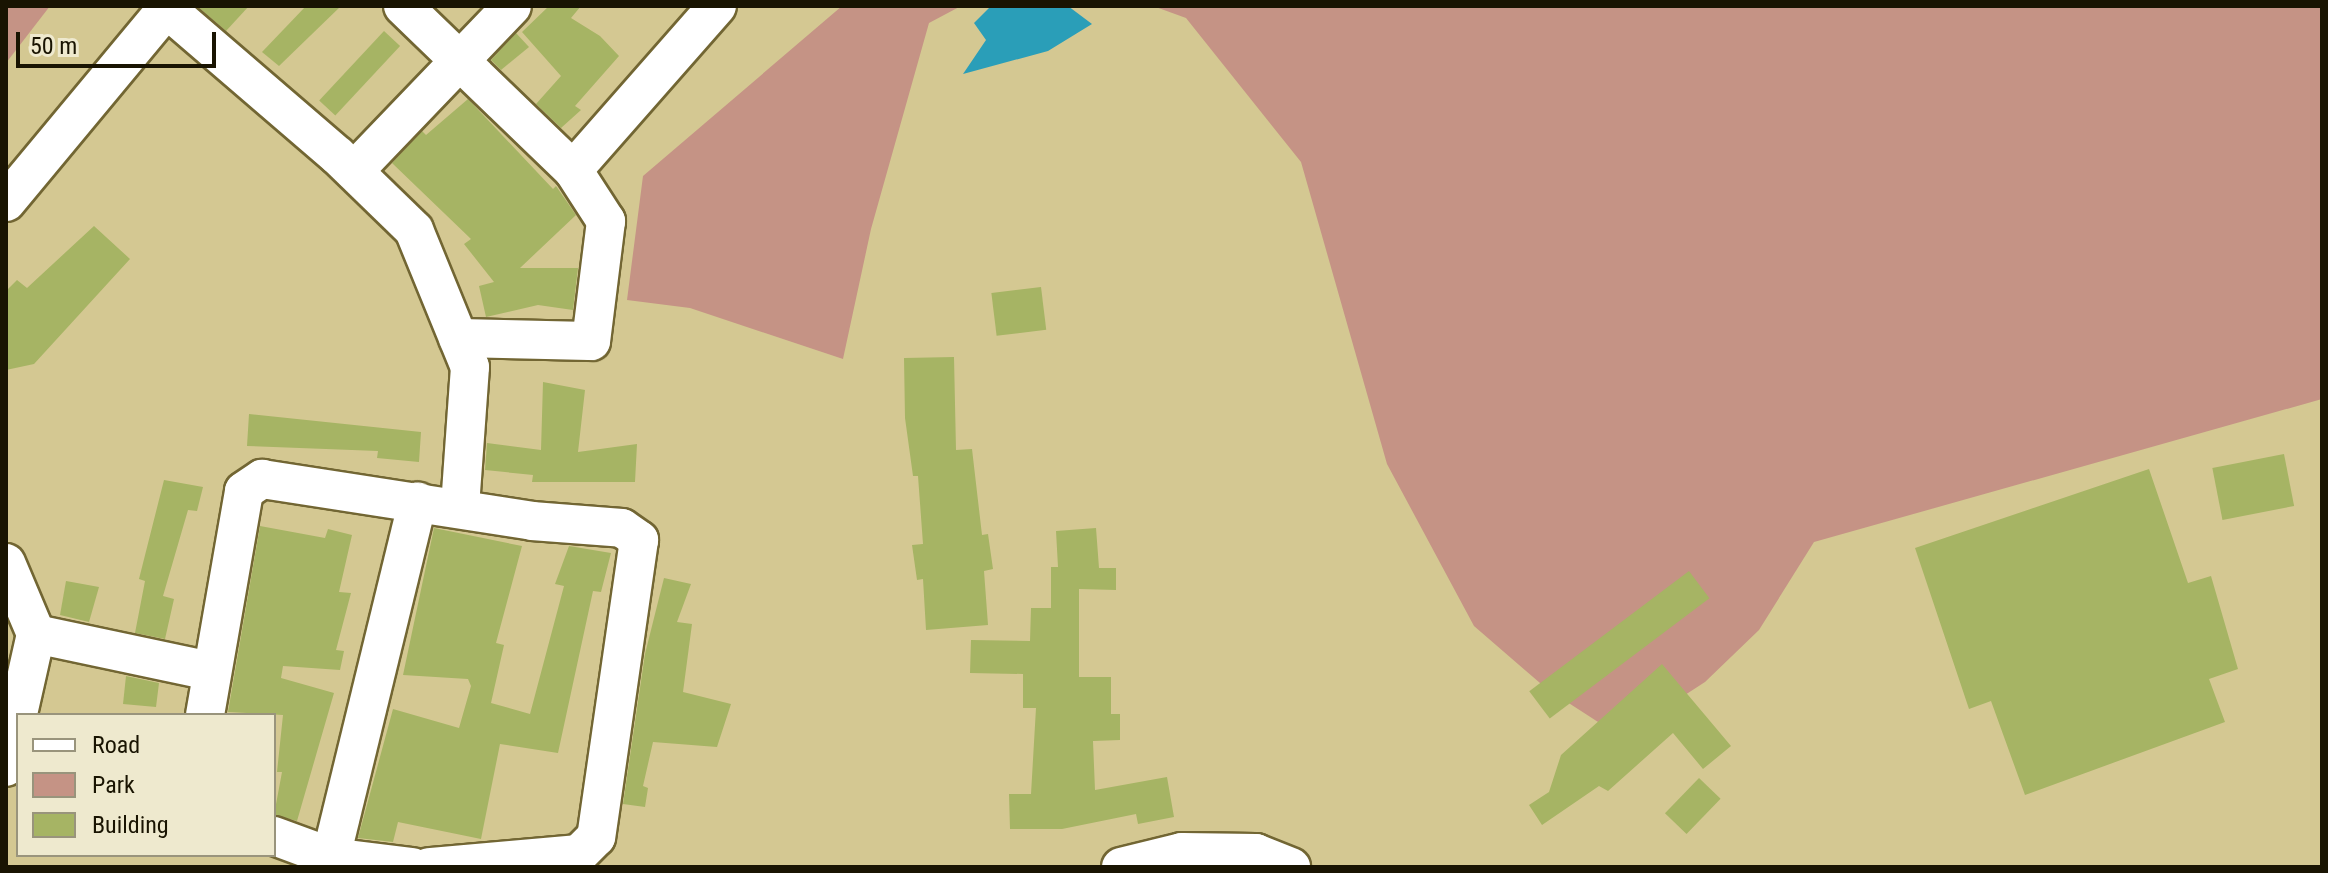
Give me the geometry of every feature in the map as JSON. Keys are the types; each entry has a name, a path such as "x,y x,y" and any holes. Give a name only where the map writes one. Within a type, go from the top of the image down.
{"street":[{"path":"403,6 573,170 606,221 591,341 458,338"},
{"path":"354,171 512,6"},
{"path":"573,170 717,6"},
{"path":"6,202 168,7 354,171 414,230 470,367 460,507"},
{"path":"205,713 210,671 244,491 262,479 460,507 532,521 622,528 639,540 596,837 579,854 429,867"},
{"path":"331,857 418,501"},
{"path":"6,563 36,634 18,713"},
{"path":"36,634 210,671"},
{"path":"6,767 16,723"},
{"path":"276,837 331,857 412,867"},
{"path":"1121,867 1182,852 1256,853 1291,867"}],"green space":[{"path":"6,6 50,6 6,63"},
{"path":"842,6 961,6 929,23 871,229 843,359 690,308 627,300 643,176"},
{"path":"1153,6 2322,6 2322,399 1814,542 1759,630 1705,682 1651,717 1612,731 1547,689 1474,626 1387,464 1301,162 1186,18"}],"water":[{"path":"991,6 1068,6 1092,24 1048,51 963,74 986,40 974,23"}],"building":[{"path":"197,6 249,6 226,31"},
{"path":"306,6 341,6 279,66 262,52"},
{"path":"549,6 581,6 571,18 600,36 619,56 575,106 581,110 561,128 536,104 561,76 522,32"},
{"path":"384,31 400,46 335,115 319,100"},
{"path":"516,33 529,47 501,70 491,60"},
{"path":"468,99 553,189 556,186 576,215 520,268 578,268 573,310 538,305 486,317 479,286 494,282 464,244 471,239 392,163 422,131 426,135"},
{"path":"94,226 130,259 34,364 6,370 6,291 17,280 27,288"},
{"path":"1041,287 1046,330 997,336 991,293"},
{"path":"954,357 956,450 972,449 982,535 988,534 993,569 984,571 988,625 926,630 923,579 917,580 912,545 923,544 918,476 913,476 905,418 904,358"},
{"path":"543,382 585,390 578,452 637,444 635,482 532,482 533,475 485,470 487,443 541,450"},
{"path":"249,414 421,432 419,462 377,458 378,451 247,446"},
{"path":"2284,454 2294,506 2222,520 2212,468"},
{"path":"2149,469 2188,583 2211,576 2238,669 2209,679 2225,722 2025,795 1991,701 1969,709 1915,548"},
{"path":"164,480 203,487 197,511 188,510 163,596 174,599 165,639 135,633 145,581 139,579"},
{"path":"260,526 325,538 328,529 352,535 339,592 351,593 336,650 344,651 340,670 283,666 281,678 334,693 297,821 276,816 282,772 277,772 283,715 228,712"},
{"path":"434,528 522,546 496,643 504,645 491,703 530,714 564,586 555,584 569,546 611,553 601,592 593,591 558,753 500,744 481,839 398,822 393,842 358,838 393,709 459,728 471,686 468,679 403,675"},
{"path":"1096,528 1099,568 1116,568 1116,590 1079,589 1079,677 1111,677 1111,714 1120,714 1120,740 1093,741 1095,790 1167,777 1174,817 1138,824 1136,814 1062,829 1010,829 1009,794 1031,794 1036,708 1023,708 1023,674 970,673 971,640 1030,641 1031,608 1051,608 1051,567 1058,567 1056,531"},
{"path":"1689,571 1709,598 1550,719 1529,691"},
{"path":"664,578 691,584 677,622 692,624 683,692 731,704 717,747 653,742 643,786 648,788 645,807 623,804 645,654"},
{"path":"66,581 99,587 89,622 60,615"},
{"path":"1662,664 1731,746 1703,769 1673,733 1608,791 1599,786 1542,825 1529,805 1549,792 1561,755"},
{"path":"126,676 159,683 156,707 123,704"},
{"path":"1699,778 1721,799 1687,834 1665,813"}]}
